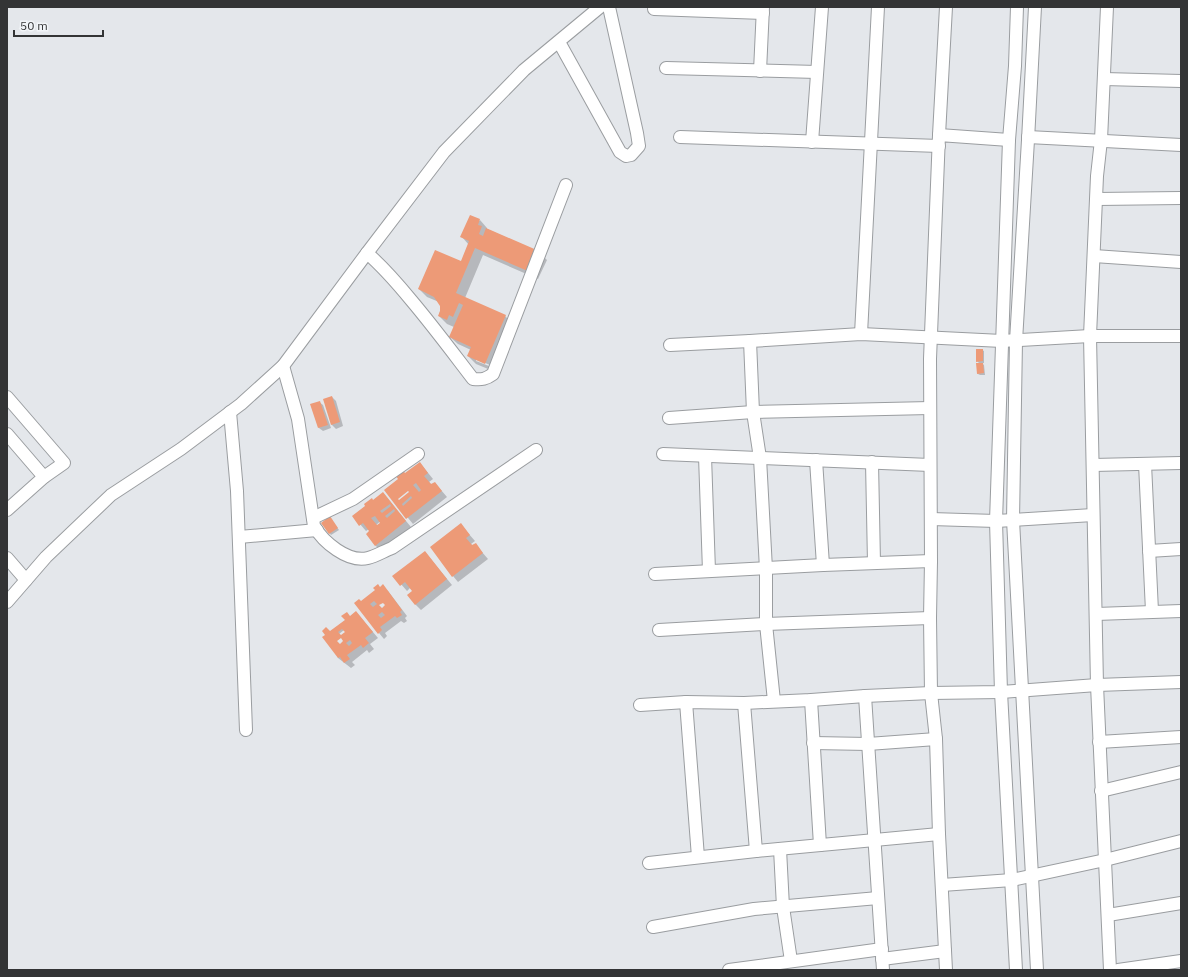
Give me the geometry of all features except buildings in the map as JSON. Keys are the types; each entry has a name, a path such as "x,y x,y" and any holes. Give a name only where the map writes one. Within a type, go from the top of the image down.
{"street":[{"path":"7,602 46,557 111,495 181,449 230,412 283,366 444,152 524,70 600,7"},
{"path":"559,42 620,152 626,156 631,155 639,146 609,7"},
{"path":"812,142 822,7"},
{"path":"861,334 878,7"},
{"path":"946,7 930,337 931,693 936,739 946,970"},
{"path":"1016,970 1001,692 996,521 1009,140 1015,66 1017,7"},
{"path":"1035,7 1016,341 1014,520 1037,970"},
{"path":"1107,7 1101,140 1097,176 1090,336 1097,685 1110,970"},
{"path":"654,9 763,10 760,71"},
{"path":"666,68 817,72"},
{"path":"1104,79 1181,81"},
{"path":"680,137 870,144 939,140 1009,140"},
{"path":"1028,137 1181,145"},
{"path":"367,253 379,264 431,324 473,380 487,379 493,374 566,185"},
{"path":"1097,199 1181,198"},
{"path":"1094,256 1181,262"},
{"path":"670,345 861,334 1002,341 1090,336 1181,336"},
{"path":"750,341 753,412 760,458 766,569 766,624 774,701"},
{"path":"283,366 298,419 313,518 317,530 331,546 356,558 367,558 392,548 536,450"},
{"path":"7,397 64,463 44,477 7,510"},
{"path":"669,418 753,412 930,408"},
{"path":"230,412 237,491 246,730"},
{"path":"7,434 44,477"},
{"path":"313,518 353,499 418,454"},
{"path":"664,454 930,465"},
{"path":"705,456 709,571"},
{"path":"816,460 823,565"},
{"path":"872,462 874,563"},
{"path":"1093,465 1181,463"},
{"path":"1145,464 1152,611"},
{"path":"930,519 996,521 1093,515"},
{"path":"239,537 317,530"},
{"path":"1149,551 1181,549"},
{"path":"7,558 26,580"},
{"path":"655,574 931,561"},
{"path":"1096,614 1181,610"},
{"path":"659,630 766,624 930,618"},
{"path":"640,705 686,702 810,700 931,693 1001,692 1097,685 1181,682"},
{"path":"865,696 882,959"},
{"path":"810,700 820,845"},
{"path":"686,702 698,857"},
{"path":"744,702 756,851"},
{"path":"1099,742 1181,737"},
{"path":"813,743 868,744 936,739"},
{"path":"1102,791 1181,772"},
{"path":"648,863 756,851 939,834"},
{"path":"942,885 1012,880 1105,860 1181,841"},
{"path":"780,849 783,907 791,962"},
{"path":"653,927 754,909 878,898"},
{"path":"1108,916 1181,903"},
{"path":"729,970 791,962 882,959 945,951"},
{"path":"1118,970 1181,962"}]}
